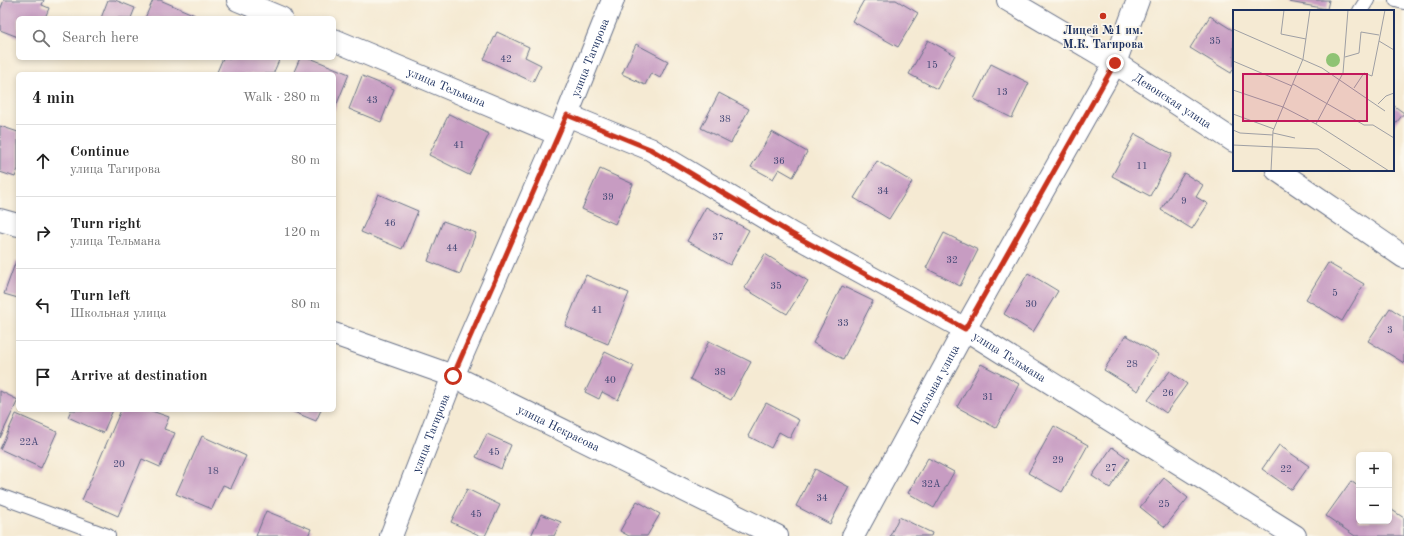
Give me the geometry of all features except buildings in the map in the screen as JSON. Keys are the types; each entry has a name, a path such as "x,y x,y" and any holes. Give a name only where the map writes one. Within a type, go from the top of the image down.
{"street":[{"path":"238,0 276,16"},
{"name":"улица Тагирова","path":"391,536 453,376 567,115 613,0"},
{"name":"Девонская улица","path":"1008,0 1115,63 1233,140"},
{"name":"Школьная улица","path":"853,536 965,329 1115,63 1138,0"},
{"name":"улица Тельмана","path":"336,41 558,134"},
{"name":"улица Тельмана","path":"567,115 650,149 792,234 965,329 1295,536"},
{"path":"1278,171 1404,257"},
{"path":"0,220 16,225"},
{"name":"улица Некрасова","path":"336,335 453,376 777,536"}],"lane":[{"path":"1361,10 1367,0"},
{"path":"1396,0 1404,2"},
{"path":"0,496 108,536"}],"place":[{"name":"Лицей №1 им. М.К. Тагирова","path":"1103,16"}],"route":[{"path":"453,376 567,115 650,149 792,234 965,329 1115,63"}]}
